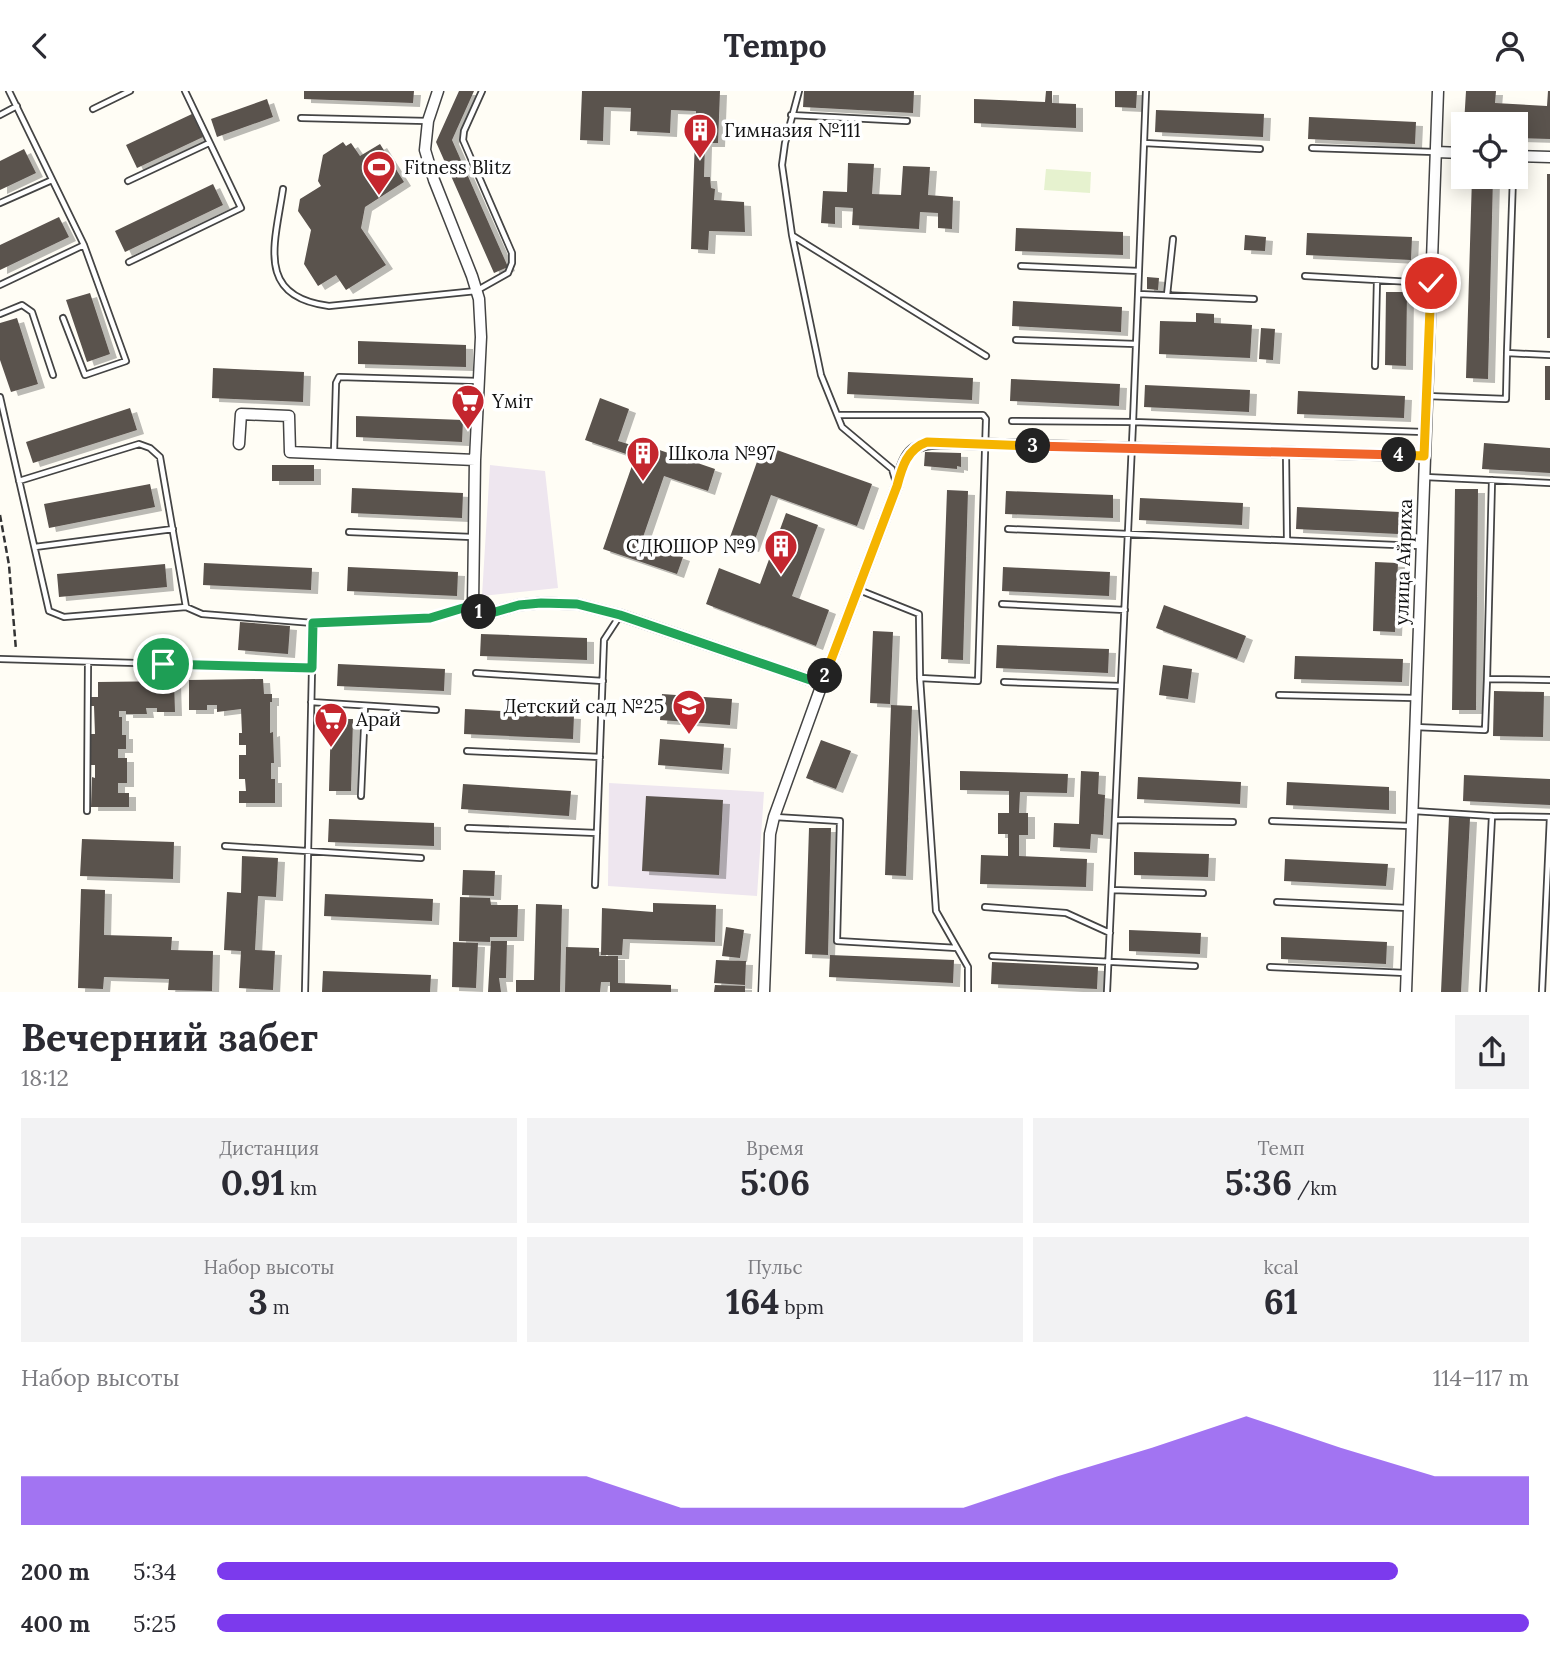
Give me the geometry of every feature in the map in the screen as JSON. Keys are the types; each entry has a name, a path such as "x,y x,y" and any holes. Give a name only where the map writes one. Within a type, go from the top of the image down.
{"street":[{"path":"438,91 428,121 425,150 433,180 476,291 481,337 475,460 473,605 478,612 488,614 519,605 577,604 620,615 822,684"},
{"name":"улица Айриха","path":"1406,992 1438,91"},
{"path":"1436,152 1451,153"},
{"path":"1528,156 1550,157"},
{"path":"239,444 241,414 289,416 290,452 475,460"},
{"path":"764,992 770,834 774,817 907,456 916,446 927,442 1424,456"}],"lane":[{"path":"9,91 84,245 126,361 85,375 63,318"},
{"path":"93,109 130,91"},
{"path":"129,262 241,208 184,91"},
{"path":"283,189 273,257 284,286 296,298 310,304 329,306 476,291 508,273 512,263 512,253 463,140 464,131 482,91"},
{"path":"799,91 791,115 782,165 792,236 821,375 842,428 892,469 897,486"},
{"path":"1107,992 1146,91"},
{"path":"0,115 17,106"},
{"path":"791,115 907,121"},
{"path":"300,118 428,121"},
{"path":"128,181 209,143"},
{"path":"1144,143 1260,149"},
{"path":"1312,148 1436,152"},
{"path":"0,203 52,180"},
{"path":"1427,396 1506,399 1513,189"},
{"path":"792,236 986,356"},
{"path":"1167,295 1173,239"},
{"path":"0,285 84,245"},
{"path":"1021,266 1139,271"},
{"path":"1306,276 1431,283"},
{"path":"1375,366 1377,280"},
{"path":"1138,294 1254,299"},
{"path":"0,314 22,305 28,307 54,375"},
{"path":"1016,340 1136,344"},
{"path":"1507,353 1550,355"},
{"path":"333,454 336,383 339,377 479,381"},
{"path":"0,397 49,611 56,615 64,617 186,607 202,614 313,623 430,618 473,605"},
{"path":"838,415 983,415 986,419 978,681 920,678"},
{"path":"1012,421 1133,422 1425,432"},
{"path":"19,481 139,444 150,447 160,457 186,607"},
{"path":"1286,453 1287,539"},
{"path":"1424,477 1550,483"},
{"path":"1414,727 1486,730 1492,480"},
{"path":"34,547 173,529"},
{"path":"1008,529 1421,546"},
{"path":"349,532 473,537"},
{"path":"858,590 919,614 920,678 936,911 968,967 968,992"},
{"path":"1002,604 1125,610"},
{"path":"595,885 604,640 620,615"},
{"path":"305,992 313,623"},
{"path":"0,659 312,668"},
{"path":"87,811 88,661"},
{"path":"476,673 603,681"},
{"path":"1487,679 1550,680"},
{"path":"1004,682 1121,686"},
{"path":"1279,695 1416,698"},
{"path":"311,702 436,710"},
{"path":"361,796 365,706"},
{"path":"467,751 600,757"},
{"path":"1412,811 1550,817 1542,992"},
{"path":"1483,992 1492,815"},
{"path":"774,817 840,821 837,941 957,948"},
{"path":"1115,820 1233,821"},
{"path":"1272,821 1411,826"},
{"path":"468,828 597,833"},
{"path":"225,846 421,858"},
{"path":"1112,890 1203,893"},
{"path":"1277,902 1409,908"},
{"path":"985,907 1066,913 1110,933"},
{"path":"992,956 1195,966"},
{"path":"1270,967 1406,973"}],"path":[{"path":"0,515 9,565 17,660"}],"shaded area":[{"path":"490,465 545,471 558,588 482,596"},
{"path":"609,783 764,792 757,896 608,886"}],"green space":[{"path":"1046,169 1091,172 1090,193 1044,190"}],"building":[{"path":"304,91 414,91 413,103 304,99"},
{"path":"459,91 474,91 452,140 508,267 494,273 436,142"},
{"name":"Гимназия №111","path":"582,91 720,91 718,143 705,143 704,177 710,177 711,188 715,189 714,200 744,202 745,232 709,231 708,250 691,249 696,111 671,110 670,133 630,131 631,108 604,107 603,141 580,140"},
{"path":"804,91 914,91 913,113 803,107"},
{"path":"1046,91 1052,91 1052,103 1076,104 1076,128 974,123 974,99 1045,102"},
{"path":"1115,91 1137,91 1136,108 1115,107"},
{"path":"1466,91 1496,91 1495,103 1547,106 1550,91 1550,139 1528,138 1528,112 1465,112"},
{"path":"267,99 273,117 217,137 211,119"},
{"path":"1156,110 1264,114 1263,137 1155,132"},
{"path":"192,114 203,137 137,168 126,145"},
{"path":"1309,117 1416,122 1415,144 1308,139"},
{"path":"343,142 346,146 351,143 360,156 380,144 404,182 365,207 361,228 386,265 346,290 336,275 318,286 304,264 311,230 298,211 300,199 321,186 318,181 323,155"},
{"path":"24,149 36,173 0,190 0,161"},
{"path":"848,163 874,164 872,194 901,195 903,166 930,167 928,195 953,197 952,229 938,228 938,213 920,212 919,229 852,225 853,208 835,207 835,224 821,223 823,191 847,192"},
{"path":"1547,174 1550,174 1550,338 1547,338"},
{"path":"213,184 223,205 125,252 115,231"},
{"path":"1472,189 1493,189 1488,379 1466,378"},
{"path":"59,217 69,237 0,270 0,245"},
{"path":"1016,228 1123,232 1123,255 1015,251"},
{"path":"1307,233 1412,237 1411,260 1306,255"},
{"path":"1245,235 1266,237 1265,251 1244,250"},
{"path":"1147,277 1159,278 1158,290 1147,289"},
{"path":"1386,292 1407,292 1406,366 1385,365"},
{"path":"90,293 110,354 87,362 66,300"},
{"path":"1013,301 1122,307 1121,332 1012,326"},
{"path":"1196,313 1214,314 1214,323 1252,325 1250,358 1159,354 1160,321 1196,322"},
{"path":"17,318 38,384 11,392 0,360 0,323"},
{"path":"1261,328 1275,329 1273,360 1259,359"},
{"path":"358,341 466,345 466,367 358,364"},
{"path":"1545,366 1550,366 1550,400 1545,400"},
{"path":"213,368 304,372 303,402 212,398"},
{"path":"848,372 973,378 972,400 847,394"},
{"path":"1011,379 1120,384 1119,406 1010,401"},
{"path":"1145,385 1250,390 1249,412 1144,407"},
{"path":"1298,391 1405,396 1404,418 1297,414"},
{"name":"Школа №97","path":"600,398 629,409 618,441 638,447 639,443 715,469 708,491 664,476 641,543 683,557 677,574 603,549 635,457 585,440"},
{"path":"130,408 137,430 33,463 26,442"},
{"path":"356,416 463,420 462,442 356,437"},
{"path":"1484,443 1550,448 1550,473 1482,469"},
{"path":"763,445 872,484 857,526 771,495 752,548 729,540"},
{"path":"925,452 961,453 961,467 957,466 957,469 924,466"},
{"path":"272,465 314,465 314,481 272,481"},
{"path":"150,484 155,507 49,528 44,504"},
{"path":"352,488 463,493 462,518 351,513"},
{"path":"1455,489 1478,489 1476,710 1452,710"},
{"path":"947,490 968,491 963,660 941,659"},
{"path":"1006,491 1113,495 1113,518 1005,514"},
{"path":"1140,498 1243,503 1242,525 1139,520"},
{"path":"1297,507 1400,512 1398,534 1296,529"},
{"name":"СДЮШОР №9","path":"786,513 818,525 792,596 829,610 816,646 706,604 719,568 760,584"},
{"path":"1375,562 1398,563 1395,632 1373,631"},
{"path":"204,563 312,568 311,590 203,585"},
{"path":"165,564 167,587 59,597 57,574"},
{"path":"348,567 458,572 457,596 347,591"},
{"path":"1003,567 1110,572 1109,596 1002,591"},
{"path":"1164,605 1246,636 1237,659 1156,628"},
{"path":"240,622 290,626 288,654 238,650"},
{"path":"873,631 893,632 890,704 870,703"},
{"path":"481,634 587,638 587,660 480,656"},
{"path":"997,645 1109,649 1108,673 996,668"},
{"path":"1295,656 1403,659 1402,682 1294,679"},
{"path":"338,664 445,669 444,691 337,686"},
{"path":"1163,665 1192,669 1188,699 1159,695"},
{"path":"263,679 264,694 272,694 270,733 273,732 274,763 271,763 271,779 275,779 275,803 239,803 239,791 246,791 245,779 239,779 239,755 246,755 246,745 239,745 239,733 242,733 241,709 217,712 217,705 207,705 207,710 189,710 189,680"},
{"path":"174,681 175,712 157,712 157,708 146,708 147,714 126,714 126,711 119,711 119,717 122,717 122,735 126,735 126,749 118,749 118,758 127,758 127,783 118,783 118,793 129,793 129,807 91,807 95,765 91,765 90,734 95,734 94,706 90,706 90,697 98,697 98,682"},
{"path":"1494,691 1544,692 1543,737 1493,736"},
{"path":"662,694 732,699 730,725 660,720"},
{"path":"891,705 912,706 906,876 885,875"},
{"path":"465,709 574,715 573,739 464,734"},
{"path":"331,719 353,719 351,791 329,791"},
{"path":"660,739 724,744 722,770 658,765"},
{"path":"821,740 851,751 836,789 806,778"},
{"path":"960,771 1068,774 1067,793 1020,792 1019,813 1028,813 1028,835 1019,835 1019,856 1087,859 1086,887 980,884 981,855 1008,856 1008,834 998,834 998,813 1009,813 1009,791 960,790"},
{"path":"1081,771 1099,772 1098,794 1105,795 1103,835 1091,834 1090,849 1053,847 1054,823 1079,824"},
{"path":"1464,775 1550,779 1550,805 1463,801"},
{"path":"1138,777 1241,782 1240,804 1137,799"},
{"path":"1287,782 1389,787 1389,810 1286,805"},
{"path":"463,784 571,791 569,816 461,809"},
{"path":"646,796 723,800 719,875 642,871"},
{"path":"1449,817 1470,818 1461,992 1441,992"},
{"path":"329,819 434,823 434,846 328,842"},
{"path":"809,828 831,828 828,955 805,954"},
{"path":"82,839 174,842 173,879 80,876"},
{"path":"1134,852 1209,854 1208,877 1134,875"},
{"path":"242,856 278,858 276,897 258,896 255,950 275,951 273,990 239,988 241,951 224,950 227,892 241,893"},
{"path":"1285,859 1388,864 1386,886 1284,881"},
{"path":"463,870 495,871 494,896 462,895"},
{"path":"81,889 105,890 104,935 172,937 171,950 213,951 212,991 168,990 169,979 104,977 103,989 78,988"},
{"path":"325,894 433,899 432,921 324,916"},
{"path":"460,897 490,898 491,905 518,905 517,937 490,937 490,942 459,941"},
{"path":"653,903 716,905 715,942 623,939 622,955 601,955 602,908 653,912"},
{"path":"536,904 562,905 560,992 516,992 516,980 534,980"},
{"path":"726,927 744,930 740,958 722,956"},
{"path":"1129,930 1201,933 1200,954 1129,951"},
{"path":"1281,937 1387,942 1386,964 1281,959"},
{"path":"491,941 507,941 506,978 499,978 501,992 488,992"},
{"path":"453,942 478,943 476,988 452,987"},
{"path":"566,947 599,948 599,956 618,956 618,983 671,985 671,992 610,992 610,982 601,982 600,992 565,992"},
{"path":"830,955 954,960 953,983 829,977"},
{"path":"716,960 746,961 745,985 714,983"},
{"path":"992,962 1098,967 1097,989 991,984"},
{"path":"323,971 431,975 430,992 322,992"},
{"path":"715,985 745,986 745,992 714,992"}],"place":[{"name":"Гимназия №111","path":"700,160"},
{"name":"Fitness Blitz","path":"379,197"},
{"name":"Үміт","path":"468,431"},
{"name":"Школа №97","path":"643,483"},
{"name":"СДЮШОР №9","path":"781,576"},
{"name":"Детский сад №25","path":"689,736"},
{"name":"Арай","path":"331,749"}],"route":[{"path":"163,664 312,668 313,623 430,618 473,605 478,612 488,614 519,605 577,604 620,615 822,684 901,471 907,456 916,446 927,442 1424,456 1431,283"}]}
